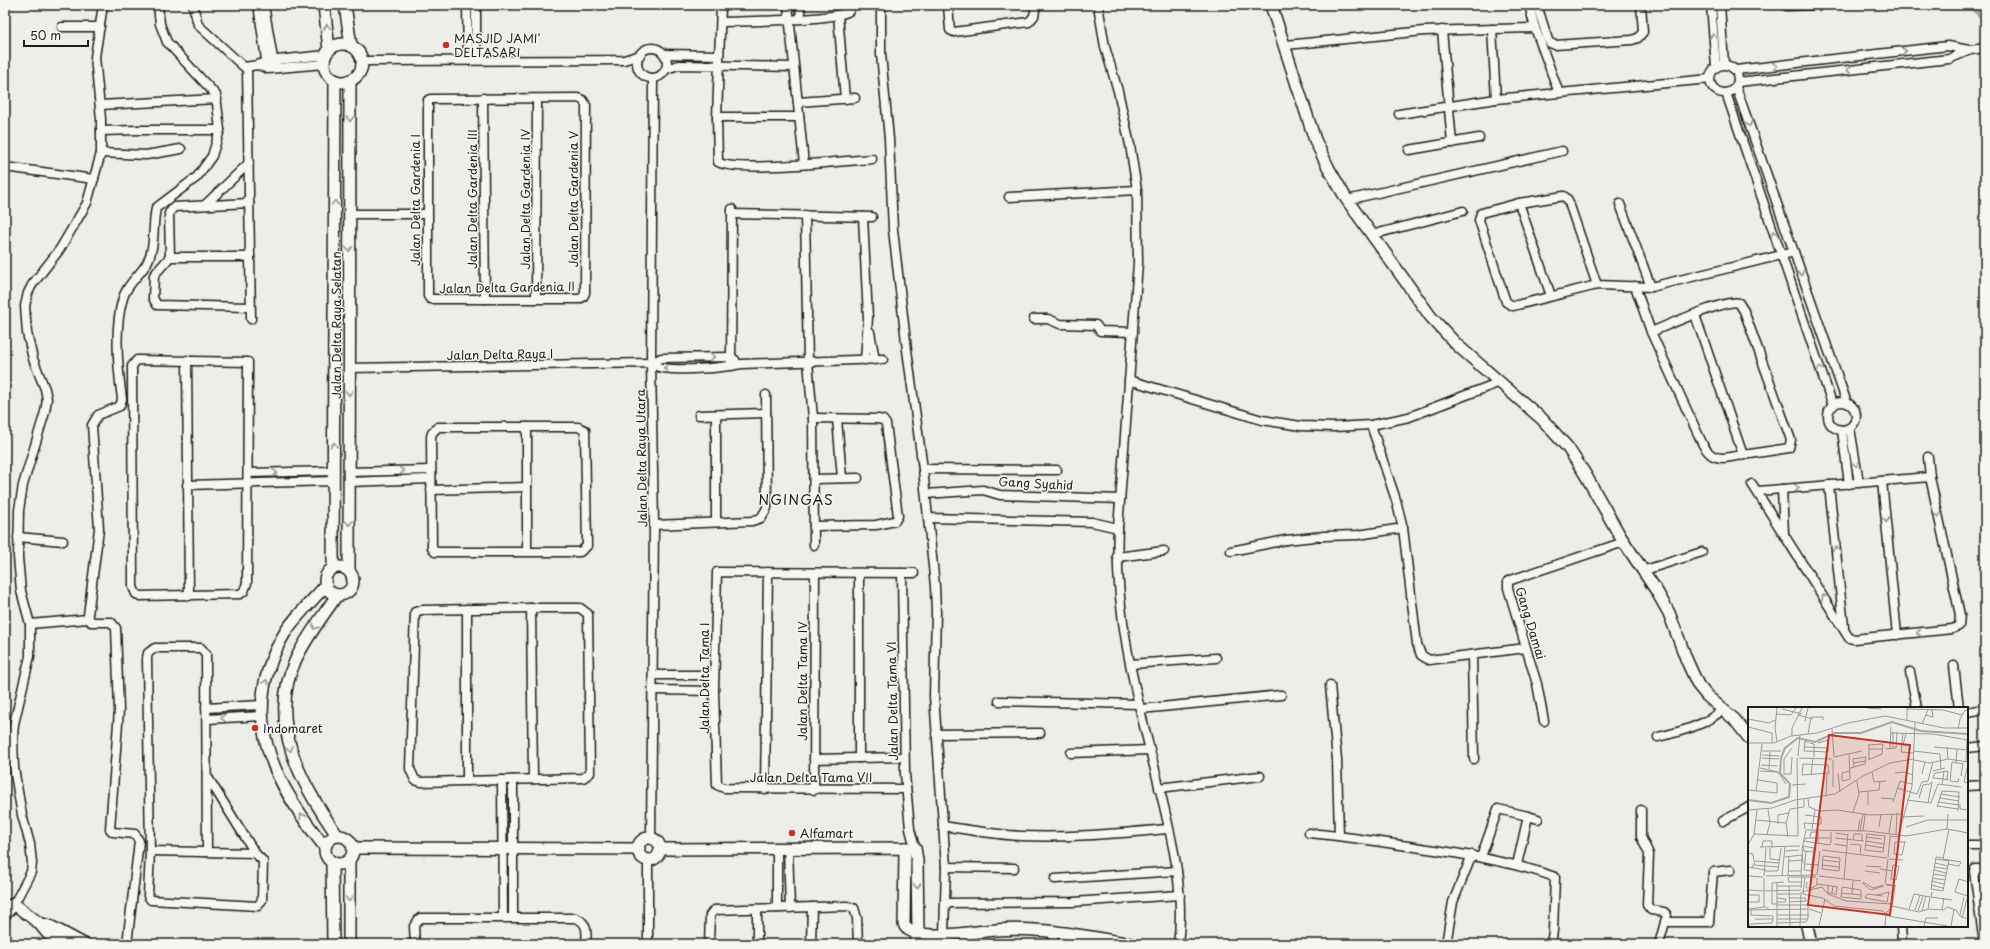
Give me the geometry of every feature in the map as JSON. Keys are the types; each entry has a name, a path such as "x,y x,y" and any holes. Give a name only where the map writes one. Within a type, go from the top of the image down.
{"street":[{"path":"5,914 9,904 31,872 32,862 30,844 22,815 16,776 13,737 15,717 30,656 30,624 21,591 18,537 23,485 47,399 45,389 33,359 27,334 25,317 28,293 39,274 60,249 81,215 86,204 101,153 100,105 95,57 103,5"},
{"path":"88,619 90,589 99,529 92,425 98,415 120,406 122,399 118,345 123,298 150,256 153,242 156,208 197,177 212,156 220,130 217,99 209,86 187,66 167,42 160,24 158,5"},
{"path":"193,5 198,25 240,66 247,68 258,65 326,56 341,44 351,46 358,51 361,61 362,66 358,74 350,80 340,82 328,74 326,56 324,5"},
{"path":"258,5 270,64"},
{"path":"264,5 270,64"},
{"path":"346,5 351,46"},
{"path":"467,5 472,60"},
{"path":"472,60 476,5"},
{"path":"721,5 717,117 717,158 719,163 751,166 872,159"},
{"path":"788,5 804,164"},
{"path":"800,5 801,18"},
{"path":"721,22 790,20 838,15 849,11 850,5"},
{"path":"881,5 881,54 889,139 894,243 926,494 936,613 934,678 936,734 946,867 946,903 943,939"},
{"path":"948,5 951,32 1031,21 1036,5"},
{"path":"1098,5 1104,40 1118,91 1130,145 1137,190 1138,263 1118,528 1117,557 1122,617 1130,664 1177,871 1180,895 1180,928 1178,944"},
{"path":"1271,5 1286,45 1315,140 1329,169 1347,200 1431,317 1457,345 1542,419 1568,448 1585,474 1624,542 1669,613 1687,661 1698,685 1720,712 1748,737"},
{"path":"1529,5 1535,28 1559,93"},
{"path":"1537,5 1548,40 1554,44 1632,40 1638,38 1643,32 1641,5"},
{"path":"1711,5 1716,67"},
{"path":"1720,5 1724,64"},
{"path":"1785,5 1816,5"},
{"path":"838,15 845,98"},
{"path":"62,27 100,27"},
{"path":"1286,45 1442,30 1535,28"},
{"path":"1492,29 1496,99"},
{"path":"1442,30 1452,143"},
{"path":"1736,70 1948,46 1970,50"},
{"path":"361,61 624,60 640,55 647,49 652,48 661,51 664,54 667,59 666,70"},
{"path":"1726,93 1737,84 1949,59 1970,50 1985,48"},
{"path":"664,54 719,55"},
{"path":"640,55 638,66 642,74 653,78 658,77 666,70 679,65 794,67"},
{"path":"624,60 638,66"},
{"path":"1726,93 1715,90 1710,79 1713,70 1724,64 1731,66 1736,70 1738,76 1737,84 1794,252 1847,403 1856,412 1856,421 1850,428 1842,430 1834,427 1829,420 1829,411 1833,406 1839,403 1847,403"},
{"path":"247,68 251,319"},
{"name":"Jalan Delta Raya Utara","path":"651,838 654,525 651,363 653,78"},
{"path":"1399,114 1496,99 1710,79"},
{"name":"Jalan Delta Raya Selatan","path":"333,568 336,80"},
{"name":"Jalan Delta Raya Selatan","path":"349,570 350,80"},
{"path":"1726,93 1833,406"},
{"path":"483,98 537,98"},
{"name":"Jalan Delta Gardenia I","path":"428,296 427,103 430,99 483,98"},
{"name":"Jalan Delta Gardenia III","path":"483,98 485,299"},
{"name":"Jalan Delta Gardenia V","path":"537,98 578,98 583,100 586,105 585,293"},
{"name":"Jalan Delta Gardenia IV","path":"536,299 537,98"},
{"path":"798,102 855,98"},
{"path":"100,105 217,99"},
{"path":"717,117 799,117"},
{"path":"101,132 138,130 220,130"},
{"path":"1409,150 1479,138"},
{"path":"101,153 146,155 181,150"},
{"path":"1347,200 1562,151"},
{"path":"205,205 249,163"},
{"path":"5,167 94,178"},
{"path":"1009,197 1137,190"},
{"path":"1597,285 1568,200 1564,196 1519,203 1482,212 1479,218 1506,302 1514,306 1597,285 1651,287 1794,252"},
{"path":"249,203 174,208 170,211 170,256 154,274 153,298 157,305 250,307"},
{"path":"1519,203 1551,296"},
{"path":"1620,204 1651,287"},
{"path":"1371,235 1463,211"},
{"path":"731,366 732,212 872,217"},
{"path":"350,214 427,214"},
{"path":"805,215 808,362 813,418 814,545"},
{"path":"863,217 868,318 865,360"},
{"path":"170,256 250,257"},
{"path":"1635,286 1651,332 1707,451 1712,456 1718,458 1785,450 1790,447 1791,440 1741,304 1732,302 1651,332"},
{"name":"Jalan Delta Gardenia II","path":"428,296 432,300 579,299 583,297 585,293"},
{"path":"1695,315 1743,455"},
{"path":"651,363 661,368 879,360 868,318"},
{"path":"1034,319 1048,319 1060,324 1096,325 1100,330 1133,332"},
{"path":"651,363 661,358 731,357 741,364"},
{"path":"137,360 248,362 249,473 246,588 240,594 140,596 136,594 133,587 132,366 137,360"},
{"path":"187,360 189,596"},
{"name":"Jalan Delta Raya I","path":"349,368 651,363"},
{"path":"1129,380 1244,416 1278,424 1334,427 1371,425 1416,415 1500,382"},
{"path":"654,525 716,521 752,521 761,518 766,511 766,396"},
{"path":"700,415 766,413"},
{"path":"716,415 716,521"},
{"path":"813,418 878,419 885,422 897,518 892,522 876,525 814,526"},
{"path":"837,419 842,478"},
{"path":"1371,425 1396,500 1403,528 1420,653 1429,660 1526,648"},
{"path":"578,426 585,430 588,546 580,552 435,552 432,548 430,470 431,437 432,433 438,427 578,426"},
{"path":"527,427 527,552"},
{"path":"1850,428 1859,483"},
{"path":"1842,430 1849,484"},
{"path":"1752,484 1758,491 1848,637 1854,639 1954,628 1959,626 1960,615 1930,477 1928,457"},
{"path":"923,469 1057,470"},
{"path":"349,477 430,470"},
{"path":"249,473 334,476"},
{"path":"187,485 249,484 334,476"},
{"path":"349,477 430,479"},
{"path":"1758,491 1930,477"},
{"path":"814,479 858,478"},
{"path":"1882,481 1897,635"},
{"path":"1830,485 1845,630"},
{"path":"431,490 527,487"},
{"path":"1782,489 1784,534"},
{"name":"Gang Syahid","path":"926,494 983,490 1000,495 1120,499"},
{"path":"928,518 1092,522 1118,528"},
{"path":"1231,551 1286,540 1324,536 1358,535 1403,528"},
{"path":"18,537 63,541"},
{"name":"Gang Damai","path":"1544,721 1537,684 1508,588 1508,581 1624,542"},
{"path":"1117,557 1164,551"},
{"path":"1642,571 1702,552"},
{"path":"341,566 349,570 354,581 352,588 345,594 337,595 330,592 326,585 327,573 333,568 341,566"},
{"name":"Jalan Delta Tama I","path":"717,785 714,675 717,572 768,572"},
{"path":"765,789 768,572 914,573"},
{"name":"Jalan Delta Tama IV","path":"814,790 815,573"},
{"path":"859,573 859,758"},
{"name":"Jalan Delta Tama VI","path":"902,573 904,757 910,829 910,848"},
{"path":"326,585 287,630 273,657 266,682 262,710 265,742 278,776 291,801 325,847 326,856 332,862 341,864 349,860"},
{"path":"337,595 303,645 295,660 285,698 285,720 289,748 302,781 317,807 337,836"},
{"path":"531,608 533,779"},
{"path":"531,608 580,608 588,614 590,620 590,773 583,778 421,782 415,780 410,769 415,612 422,610 531,608"},
{"path":"467,609 467,781"},
{"path":"30,624 88,619 94,623 111,622 116,628 119,710 110,829 113,832 135,834 139,841 127,944"},
{"path":"207,776 255,853 262,859 262,900 258,906 151,900 148,894 150,851 147,658 151,650 155,648 201,648 204,649 206,654 207,852"},
{"path":"1472,655 1474,759"},
{"path":"1130,664 1216,658"},
{"path":"1954,666 1959,707"},
{"path":"1910,672 1918,707"},
{"path":"653,675 714,675"},
{"path":"1330,685 1336,760 1339,836"},
{"path":"653,690 714,691"},
{"path":"999,701 1140,707 1281,695"},
{"path":"206,708 262,710"},
{"path":"206,719 262,710"},
{"path":"1968,712 1985,710"},
{"path":"1658,737 1684,730 1720,712"},
{"path":"936,734 1040,733"},
{"path":"1968,748 1985,746"},
{"path":"1071,753 1150,750"},
{"path":"814,759 904,757"},
{"path":"1159,788 1260,776"},
{"path":"502,780 513,917"},
{"path":"503,917 513,780"},
{"name":"Jalan Delta Tama VII","path":"717,785 724,788 765,789 906,789"},
{"path":"1968,786 1985,785"},
{"path":"1723,820 1748,808"},
{"path":"1481,857 1498,809 1538,819"},
{"path":"1641,810 1641,837 1649,854 1647,904 1651,910 1665,913 1667,917 1659,944"},
{"path":"1516,865 1528,816"},
{"path":"943,826 998,834 1036,836 1110,834 1168,829"},
{"path":"1309,833 1472,855 1516,865 1555,877 1553,931 1551,944"},
{"path":"325,847 329,839 337,836 346,837 352,843 353,852 349,860 349,944"},
{"path":"651,838 658,842 660,849 658,856 648,860 641,856 639,849 644,840 651,838"},
{"path":"1968,845 1985,845"},
{"path":"353,848 639,849"},
{"path":"782,848 790,908"},
{"path":"777,908 782,848"},
{"path":"660,849 910,848 904,924 908,930 943,939 999,929 1053,932 1131,944"},
{"path":"150,851 255,853"},
{"path":"1446,944 1453,902 1472,855"},
{"path":"648,860 648,944"},
{"path":"332,862 333,944"},
{"path":"946,867 1014,868"},
{"path":"1984,944 1974,871 1975,869 1985,869"},
{"path":"1665,922 1709,922 1713,872 1731,870"},
{"path":"1055,880 1177,871"},
{"path":"946,903 1073,902 1180,895"},
{"path":"9,904 39,924 48,934 66,944"},
{"path":"709,944 711,912 717,910 847,906 854,908 857,918 858,944"},
{"path":"811,944 812,907"},
{"path":"757,909 757,944"},
{"path":"415,944 414,926 420,918 503,917 576,918 585,924 587,929 586,944"},
{"path":"39,924 52,927 84,944"},
{"path":"1807,927 1811,944"},
{"path":"1901,927 1902,944"},
{"path":"1053,932 1053,944"},
{"path":"913,944 918,933"}],"waterway":[{"path":"1977,5 1985,13"}],"place":[{"name":"MASJID JAMI' DELTASARI","path":"446,45"},
{"name":"Indomaret","path":"255,728"},
{"name":"Alfamart","path":"792,833"}],"district":[{"name":"NGINGAS","path":"796,499"}]}
